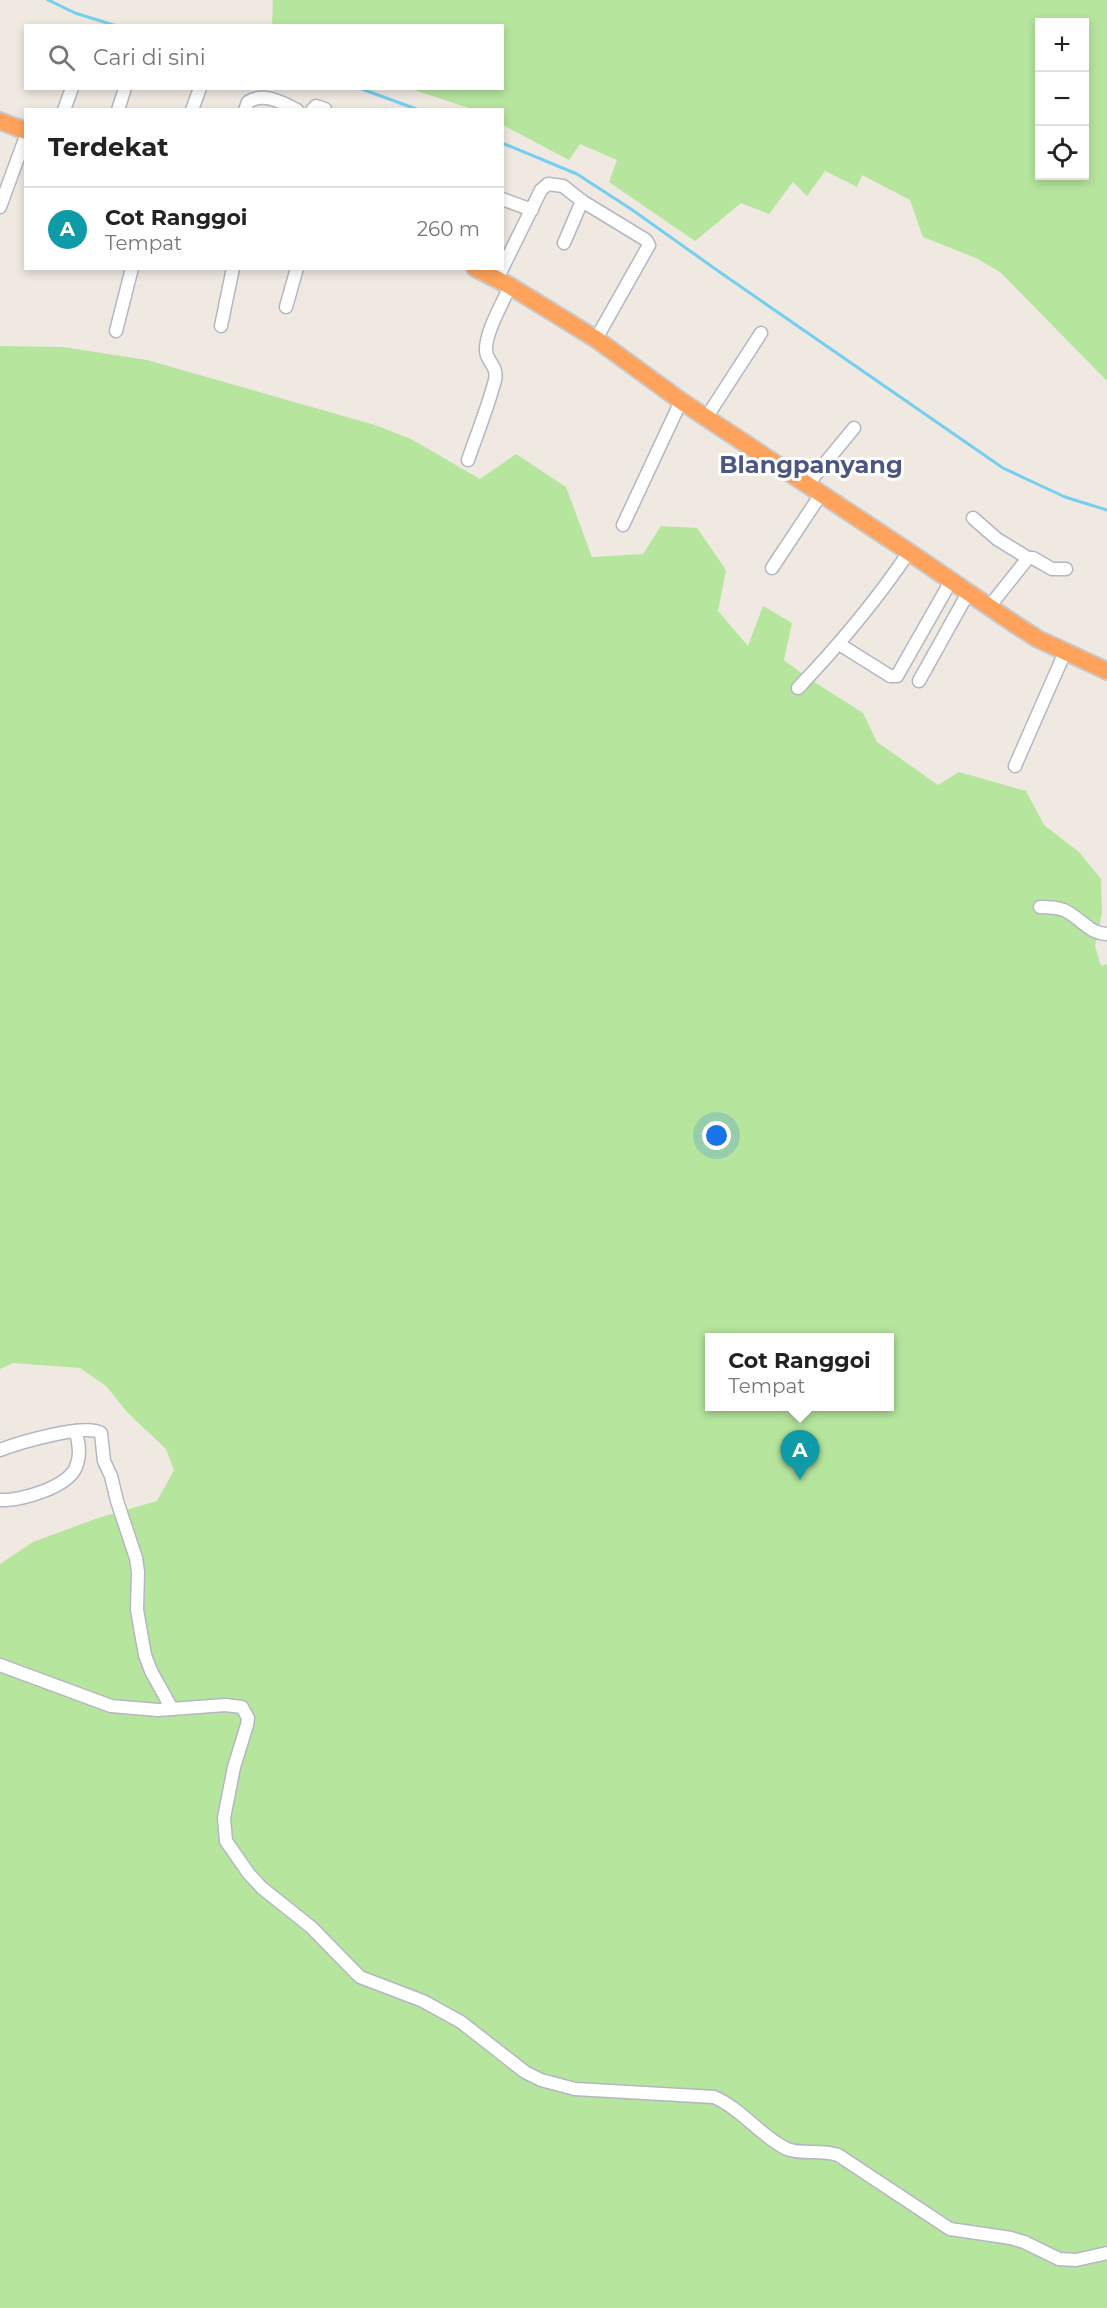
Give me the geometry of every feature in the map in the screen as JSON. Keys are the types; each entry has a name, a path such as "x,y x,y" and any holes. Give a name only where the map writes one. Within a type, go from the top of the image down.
{"highway":[{"path":"0,121 24,131"},
{"path":"479,270 596,339 706,418 1038,639 1107,671"}],"street":[{"path":"65,108 71,90"},
{"path":"119,108 124,90"},
{"path":"193,108 199,90"},
{"path":"246,108 248,102 256,97 282,106"},
{"path":"0,207 24,141"},
{"path":"468,460 494,381 494,367 488,358 486,346 504,283 532,210 542,190 548,184 563,186 582,201 646,240 649,245 596,339"},
{"path":"504,200 532,210"},
{"path":"564,243 582,201"},
{"path":"116,331 131,270"},
{"path":"220,326 233,270"},
{"path":"286,307 296,270"},
{"path":"706,418 761,333"},
{"path":"623,525 681,401"},
{"path":"772,568 814,490 854,428"},
{"path":"973,518 997,539 1028,558 1033,558 1052,569 1066,569"},
{"path":"798,688 839,644 880,594 909,552"},
{"path":"989,607 1028,558"},
{"path":"839,644 890,676 897,676 951,581"},
{"path":"919,681 968,593"},
{"path":"1015,766 1065,652"},
{"path":"1040,907 1054,907 1066,911 1099,934 1107,934"},
{"path":"0,1450 44,1437 76,1431 93,1430 101,1433 104,1461 111,1476 136,1558 137,1610 145,1655 172,1709"},
{"path":"0,1500 21,1499 35,1495 70,1475 77,1465 79,1449 76,1431"},
{"path":"0,1665 111,1706 132,1709 225,1705 242,1707 248,1718 247,1725 234,1767 224,1818 226,1841 249,1874 262,1888 311,1927 360,1977 423,2001 461,2022 525,2072 541,2080 575,2089 714,2097 729,2104 785,2148 797,2151 821,2150 838,2155 950,2229 1011,2238 1059,2259 1076,2260 1107,2253"}],"green space":[{"path":"273,0 1107,0 1107,381 1000,272 976,258 923,237 910,200 862,175 857,187 825,171 807,196 793,182 769,214 741,203 695,241 609,182 617,160 580,144 569,160 504,126 504,108 469,108 414,90 504,90 504,24 272,24"},
{"path":"0,346 63,347 147,360 375,425 411,439 480,479 516,454 566,487 592,557 643,554 661,526 697,528 726,570 718,611 748,646 763,606 792,623 784,660 863,713 877,742 938,785 959,772 1026,791 1044,825 1079,852 1101,879 1102,913 1095,946 1101,966 1107,964 1107,2308 0,2308 0,1564 33,1542 98,1518 157,1501 174,1470 166,1449 128,1413 106,1386 80,1368 13,1363 0,1369"}],"waterway":[{"path":"48,0 75,13 111,24"},
{"path":"364,90 414,108"},
{"path":"504,144 577,174 631,209 1003,468 1065,497 1107,510"}],"place":[{"name":"Cot Ranggoi","path":"800,1480"}],"district":[{"name":"Blangpanyang","path":"811,465"}]}
